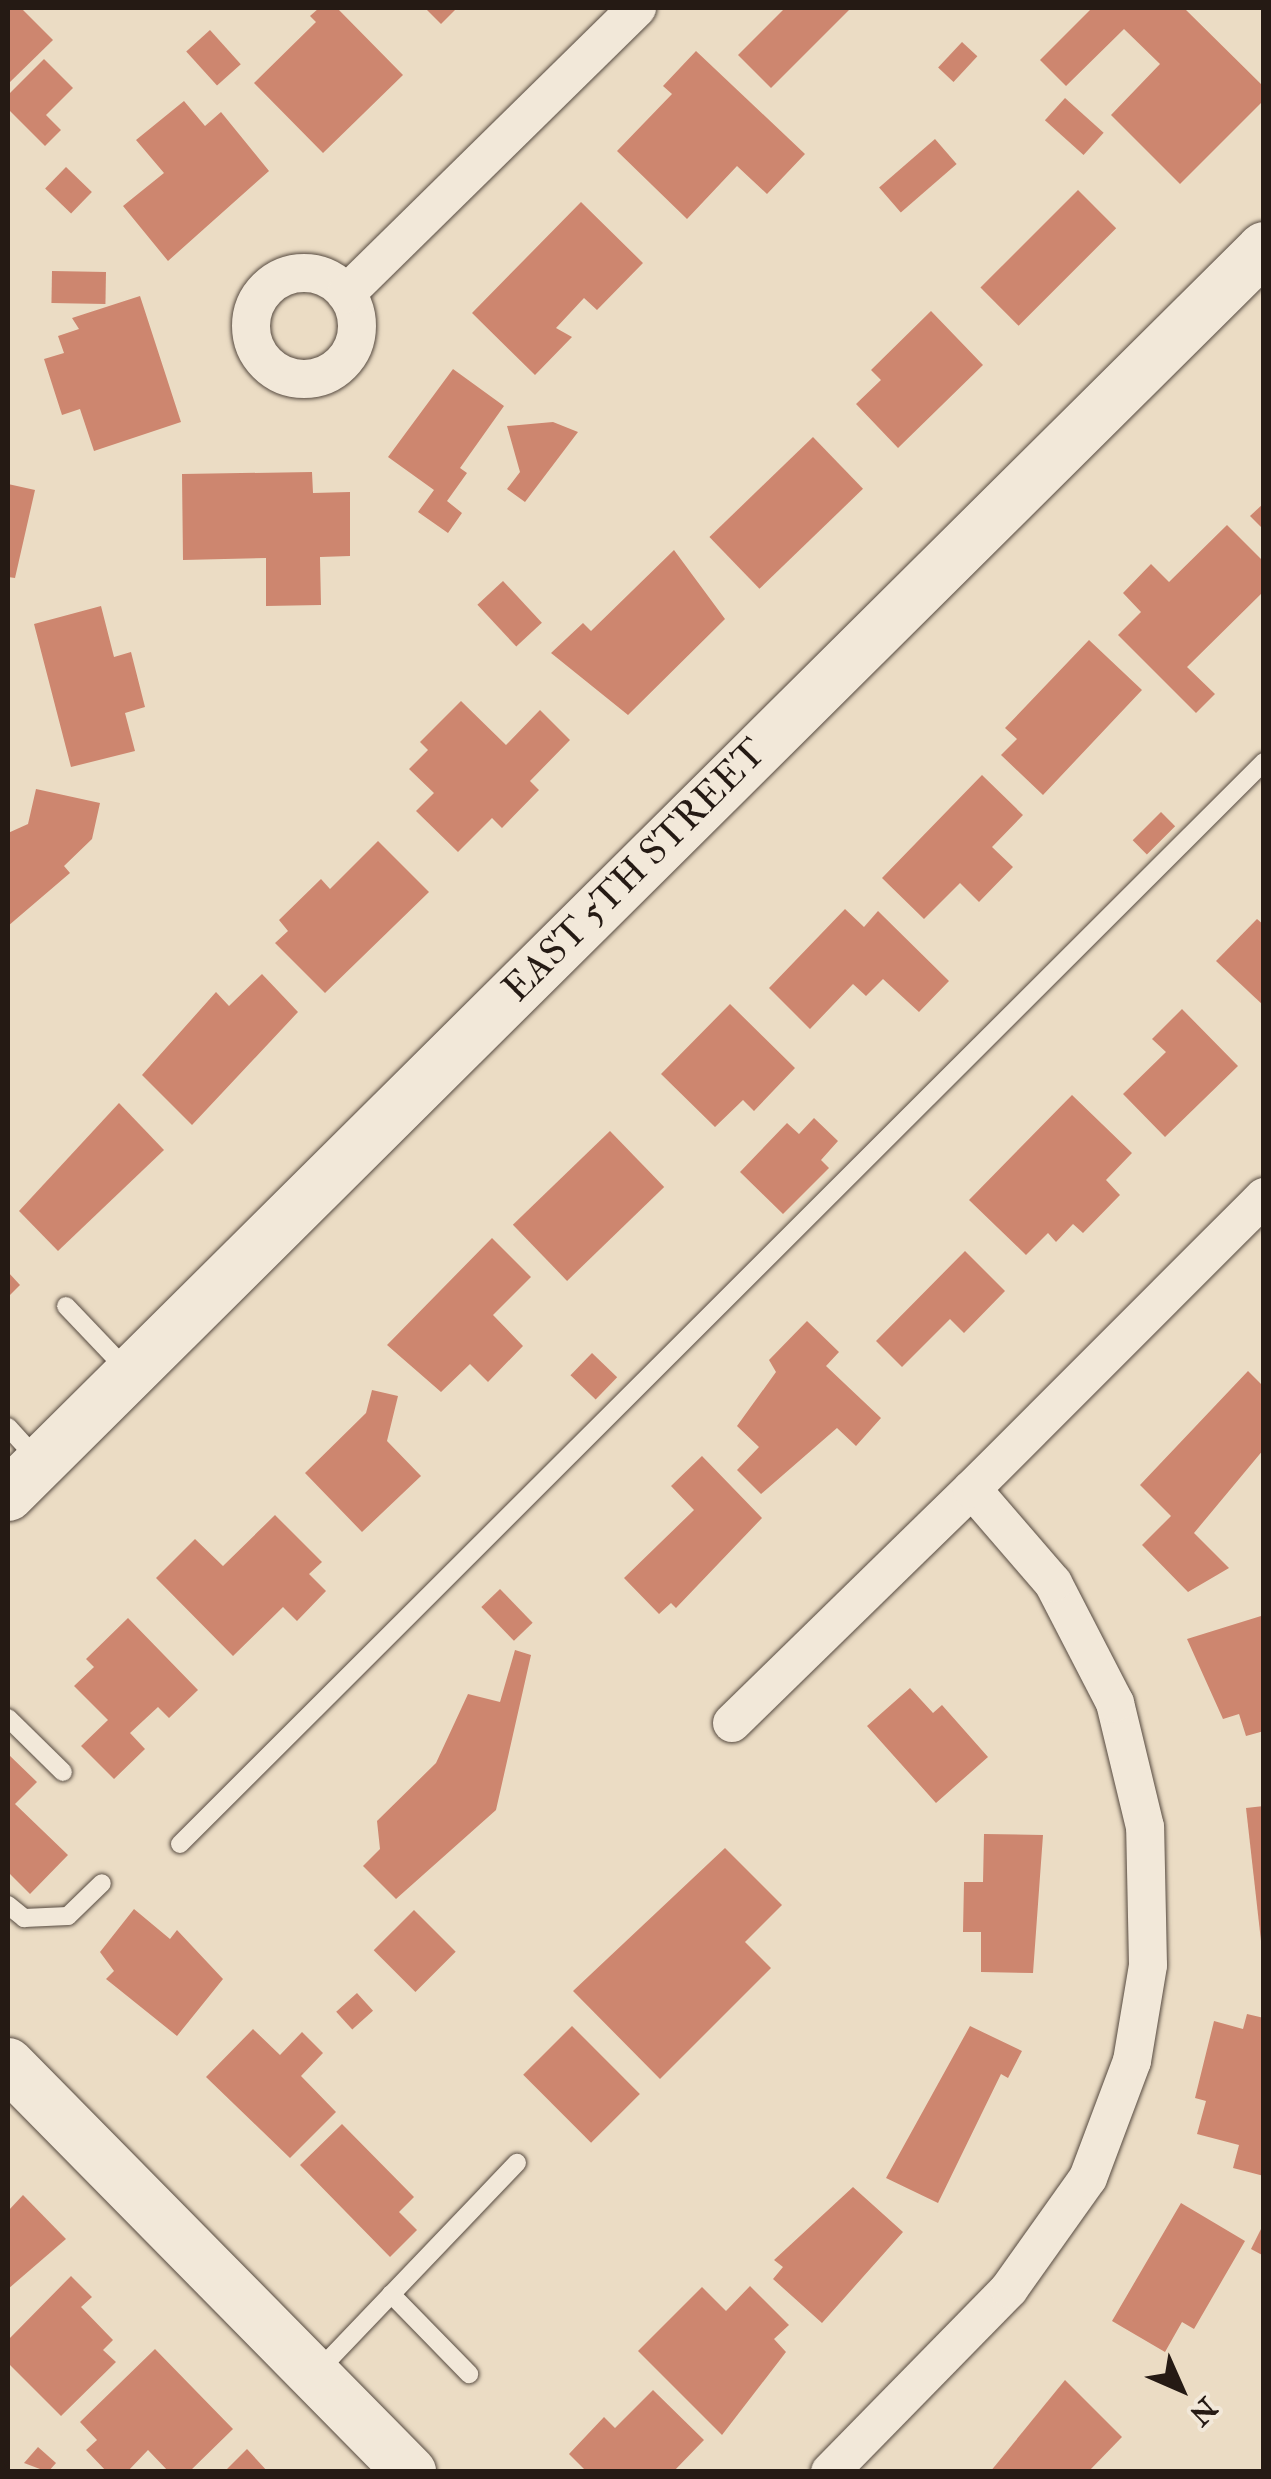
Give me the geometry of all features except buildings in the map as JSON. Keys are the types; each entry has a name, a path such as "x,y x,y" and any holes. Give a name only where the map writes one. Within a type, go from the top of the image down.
{"street":[{"path":"346,294 637,8"},
{"name":"EAST 5TH STREET","path":"18,1462 130,1373 1264,248"},
{"path":"732,1723 1264,1197"},
{"path":"830,2472 1010,2289 1088,2178 1132,2062 1148,1965 1145,1828 1116,1703 1053,1583 972,1489"},
{"path":"8,2064 410,2472"}],"lane":[{"path":"180,1844 1264,762"},
{"path":"66,1306 130,1373"},
{"path":"8,1718 62,1772"},
{"path":"8,1905 24,1918 68,1916 102,1883"},
{"path":"314,2374 517,2164"},
{"path":"390,2294 468,2374"}]}
